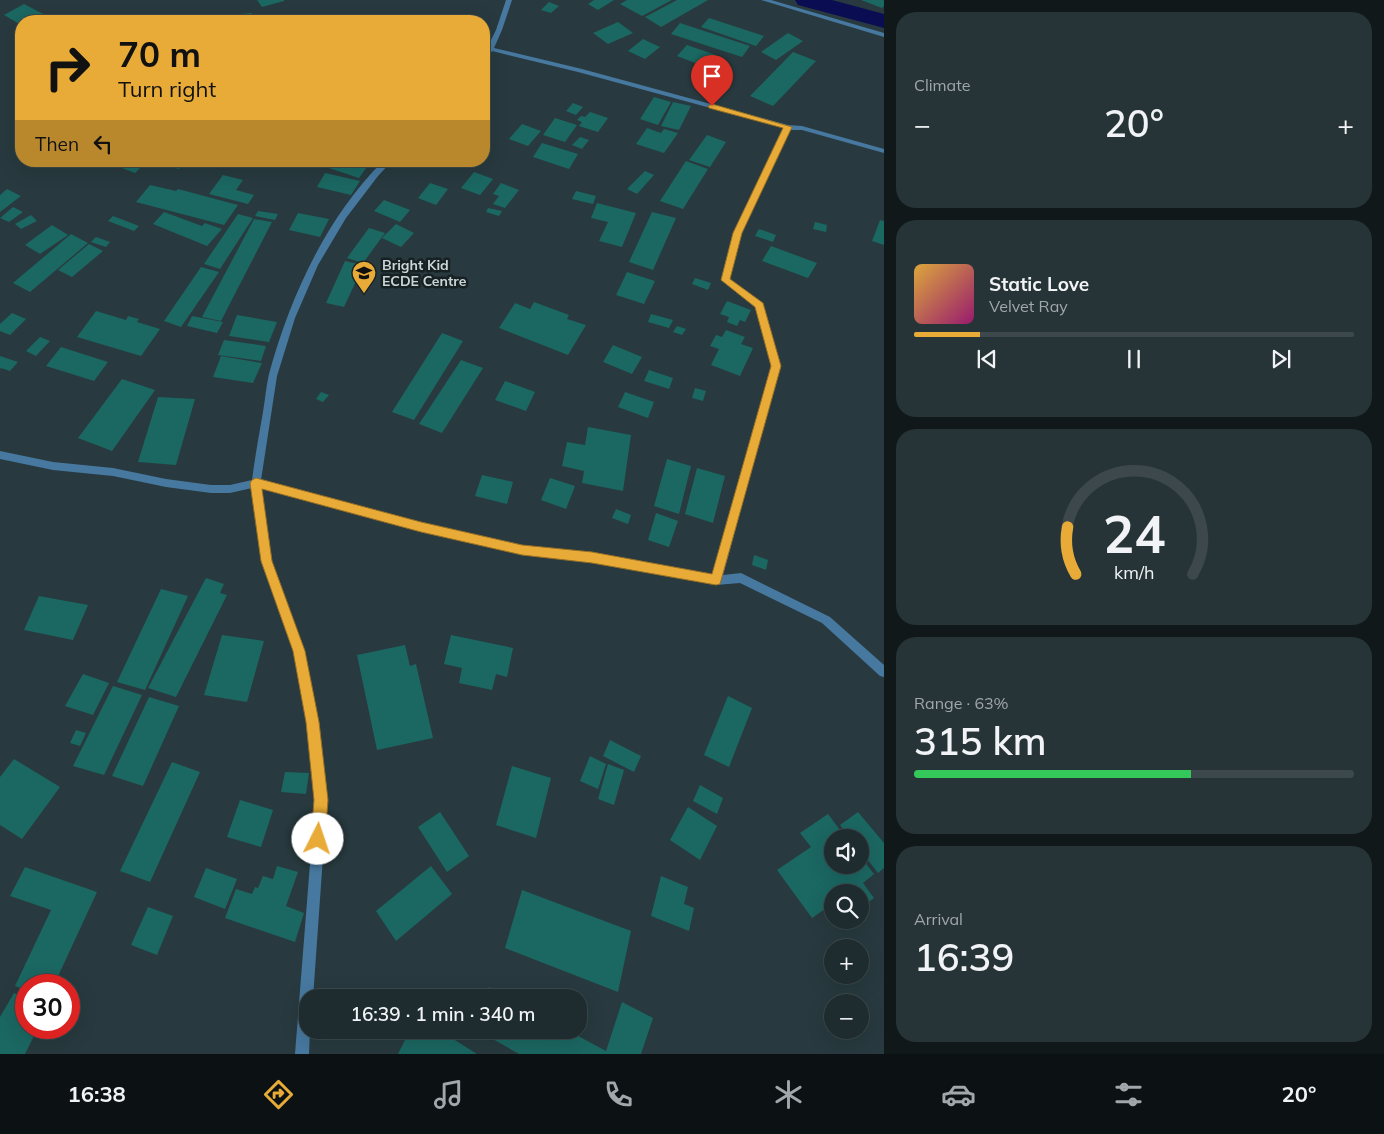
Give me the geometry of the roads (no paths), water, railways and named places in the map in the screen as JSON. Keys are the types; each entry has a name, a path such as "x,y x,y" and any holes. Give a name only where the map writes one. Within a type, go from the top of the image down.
{"street":[{"path":"509,0 490,49 580,70 788,127 802,128 884,150"},
{"path":"764,0 884,35"},
{"path":"716,580 776,366 760,306 725,280 737,233 788,127"},
{"path":"302,1054 321,800 313,722 299,651 266,561 256,483 273,376 291,318 314,265 343,216 382,167"},
{"path":"0,455 53,466 113,472 166,483 211,489 230,489 256,483 421,527 522,550 592,557 716,580 741,578 826,620 884,672"}],"waterway":[{"path":"806,0 884,21"}],"place":[{"name":"Bright Kid ECDE Centre","path":"364,294"}]}
